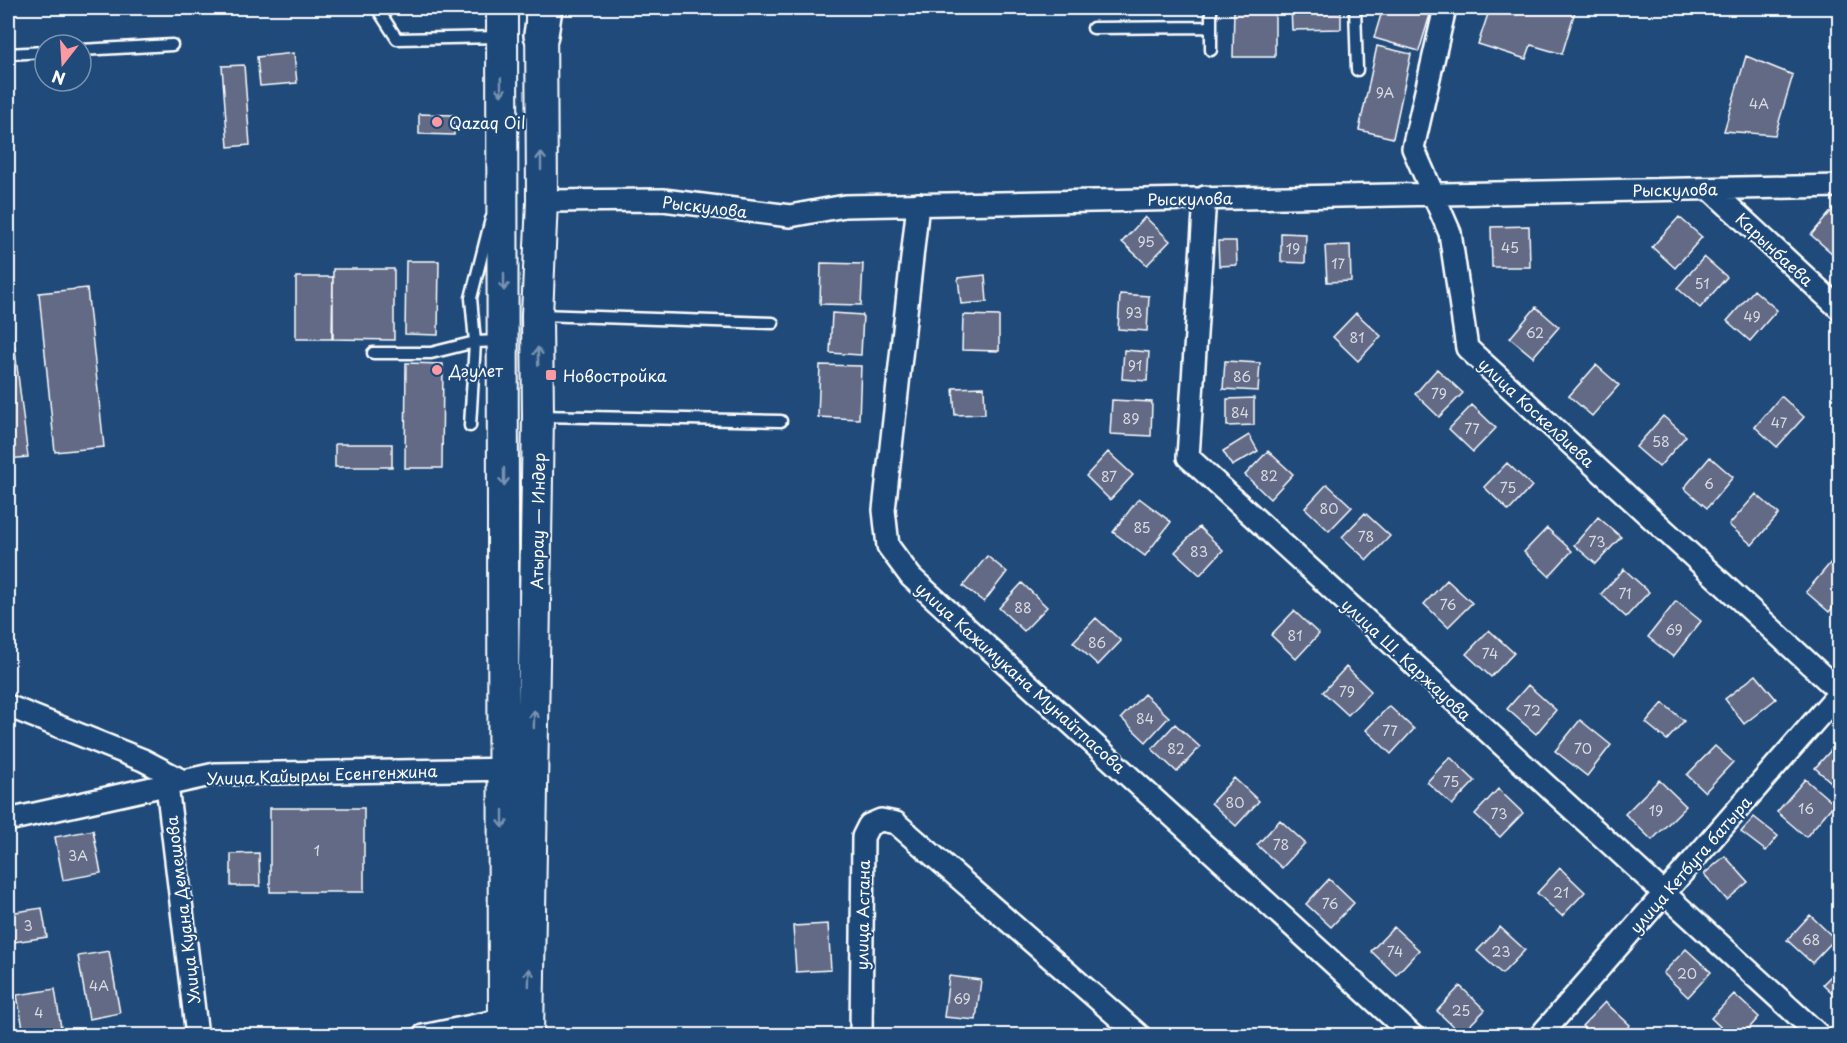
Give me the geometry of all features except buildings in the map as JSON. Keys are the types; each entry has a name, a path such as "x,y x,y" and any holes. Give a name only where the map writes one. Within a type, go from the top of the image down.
{"main road":[{"name":"Атырау — Индер","path":"502,8 503,769 516,1026"},
{"name":"Атырау — Индер","path":"516,1026 534,768 537,315 542,201 542,17"}],"street":[{"name":"улица Коскелдиева","path":"1445,8 1413,148 1450,233 1467,348 1839,692"},
{"name":"Рыскулова","path":"542,201 663,200 790,216 845,206 1839,186"},
{"name":"Карынбаева","path":"1710,189 1839,309"},
{"name":"улица Ш. Каржауова","path":"1205,197 1188,457 1664,896 1820,1035"},
{"name":"улица Кажимукана Мунайтпасова","path":"918,204 884,510 888,546 911,577 1413,1035"},
{"name":"улица Кетбуга батыра","path":"1540,1035 1664,896 1839,692"},
{"path":"8,706 144,760 175,783"},
{"name":"Улица Кайырлы Есенгенжина","path":"8,820 215,774 534,768"},
{"name":"Улица Куана Демешова","path":"175,783 197,1035"},
{"name":"улица Астана","path":"861,1035 863,837 869,825 881,820 896,823 1140,1035"},
{"path":"423,1035 516,1026"}],"lane":[{"path":"377,8 397,39 501,37"},
{"path":"1211,8 1211,50"},
{"path":"1355,8 1357,70"},
{"path":"1093,28 1211,27"},
{"path":"93,49 172,45"},
{"path":"8,54 33,53"},
{"path":"470,426 475,342 471,298 502,182"},
{"path":"537,315 773,323"},
{"path":"373,353 431,353 475,342 504,340"},
{"path":"538,416 781,422"}],"place":[{"name":"Qazaq Oil","path":"437,122"},
{"name":"Дәулет","path":"437,370"},
{"name":"Новостройка","path":"551,375"}]}
